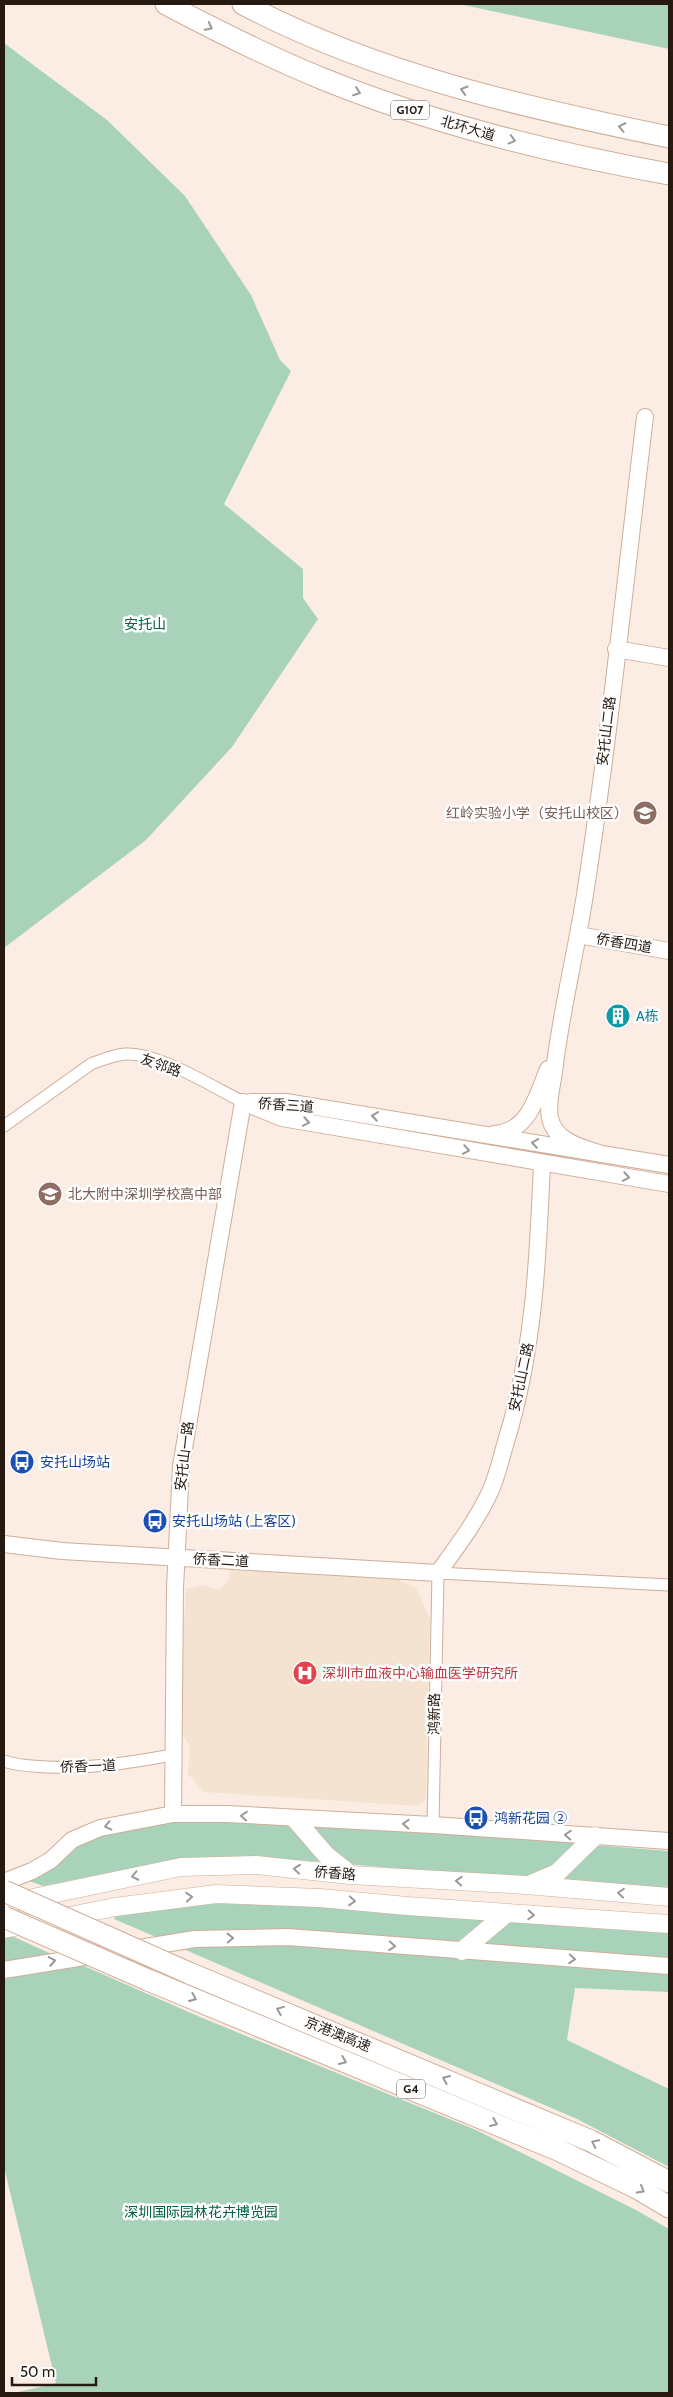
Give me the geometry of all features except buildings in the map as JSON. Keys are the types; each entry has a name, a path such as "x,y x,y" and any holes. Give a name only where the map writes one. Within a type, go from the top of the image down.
{"highway":[{"name":"北环大道","path":"166,4 323,80 412,111 540,147 669,174"},
{"name":"G107","path":"243,4 308,36 361,57 485,96 669,137"},
{"path":"271,4 361,57"},
{"name":"京港澳高速","path":"4,1891 190,1973 592,2141 669,2182"},
{"name":"京港澳高速","path":"4,1917 148,1980 558,2150 637,2188 669,2207"}],"main road":[{"path":"295,1819 326,1855 350,1875"},
{"path":"526,1885 557,1873 595,1836"},
{"name":"侨香路","path":"4,1904 182,1867 256,1865 350,1875 526,1885 669,1897"},
{"name":"侨香路","path":"4,1930 115,1907 216,1894 320,1898 669,1924"},
{"path":"462,1951 507,1913"}],"street":[{"name":"安托山二路","path":"557,1044 578,935 594,836 645,417"},
{"path":"616,649 669,658"},
{"name":"侨香四道","path":"578,935 669,951"},
{"path":"486,1135 509,1131 527,1118 533,1108 557,1044"},
{"path":"557,1044 550,1102 552,1125 565,1139 601,1154"},
{"name":"友邻路","path":"4,1126 91,1064 108,1057 125,1054 143,1056 160,1061 243,1102"},
{"name":"侨香三道","path":"243,1102 286,1102 669,1165"},
{"name":"侨香三道","path":"243,1102 282,1118 669,1184"},
{"name":"安托山一路","path":"173,1814 172,1755 176,1558 181,1466 243,1102"},
{"name":"安托山二路","path":"438,1573 490,1494 510,1428 529,1345 536,1294 542,1163"},
{"name":"侨香二道","path":"4,1544 62,1551 438,1573"},
{"path":"438,1573 669,1585"},
{"name":"鸿新路","path":"433,1825 438,1573"},
{"name":"侨香一道","path":"4,1761 22,1765 113,1766 172,1755"},
{"path":"4,1882 32,1871 51,1860 72,1840 100,1828 173,1814 227,1814 433,1825 669,1841"},
{"path":"4,1970 195,1939 288,1937 669,1966"}],"shaded area":[{"name":"深圳市血液中心输血医学研究所","path":"232,1566 386,1574 416,1588 430,1619 426,1800 418,1806 204,1792 188,1774 190,1745 178,1728 186,1589 203,1585 220,1590 228,1580"}],"green space":[{"path":"459,4 669,4 669,49"},
{"name":"安托山","path":"4,43 107,120 185,196 251,295 280,360 291,371 224,504 303,569 303,598 318,619 232,747 146,840 4,948"},
{"path":"191,1820 284,1823 292,1828 326,1862 246,1857 173,1860 43,1886 27,1880 69,1850 96,1836 131,1828"},
{"path":"305,1824 576,1842 559,1865 530,1880 346,1864"},
{"path":"593,1845 669,1851 669,1890 555,1881"},
{"path":"201,1901 289,1904 492,1918 460,1947 163,1940 114,1919 116,1916"},
{"path":"507,1921 669,1932 669,1962 476,1949"},
{"path":"12,1936 58,1957 4,1968 4,1938"},
{"path":"303,1944 669,1972 669,1992 575,1988 567,2040 669,2089 669,2167 577,2119 181,1948"},
{"name":"深圳国际园林花卉博览园","path":"75,1962 200,2017 476,2130 636,2210 669,2229 669,2393 14,2393 56,2383 4,2167 4,1975"}],"place":[{"name":"红岭实验小学（安托山校区）","path":"645,813"},
{"name":"A栋","path":"618,1016"},
{"name":"北大附中深圳学校高中部","path":"50,1194"},
{"name":"安托山场站","path":"22,1462"},
{"name":"安托山场站 (上客区)","path":"155,1521"},
{"name":"深圳市血液中心输血医学研究所","path":"305,1673"},
{"name":"鸿新花园 ②","path":"476,1818"}]}
